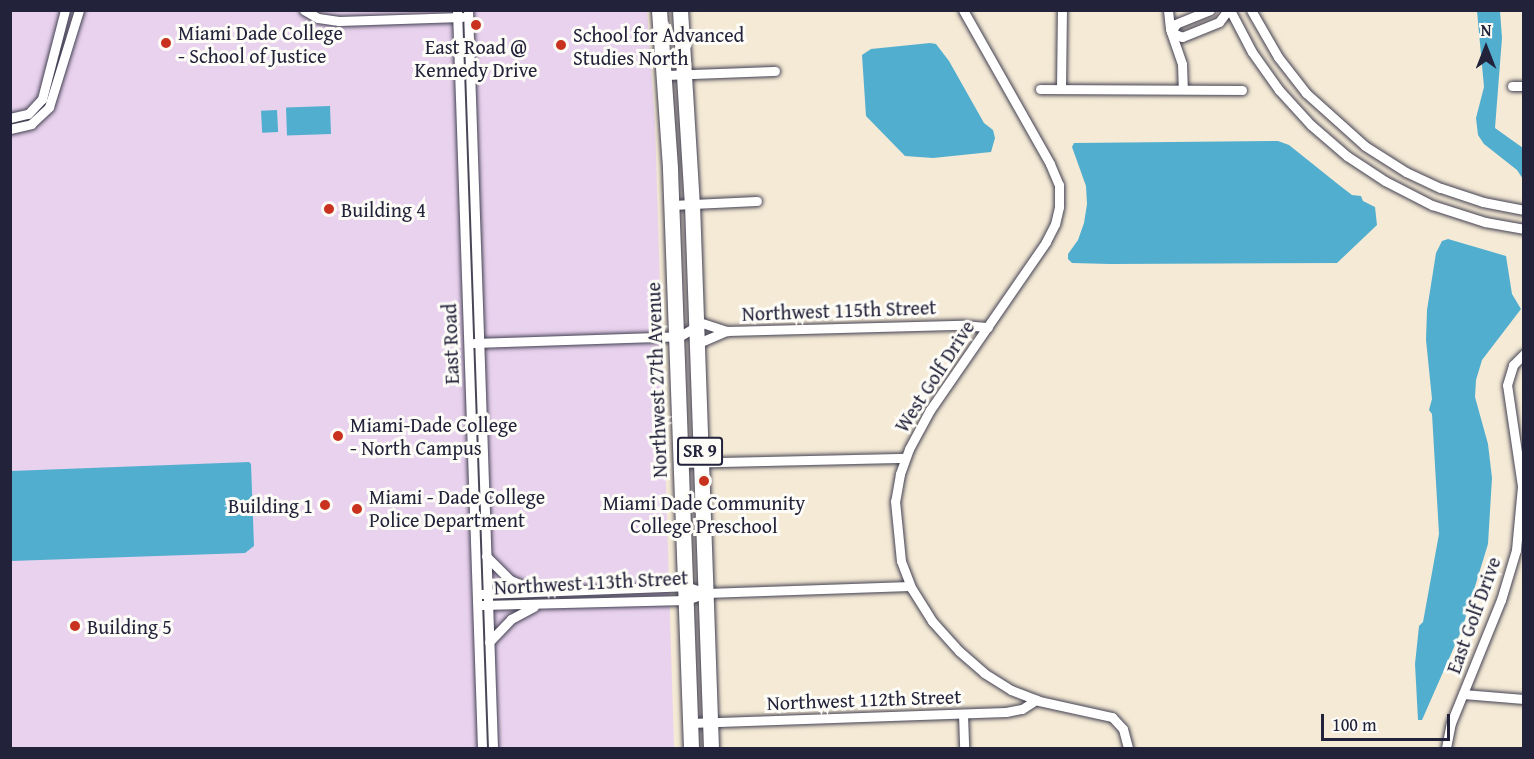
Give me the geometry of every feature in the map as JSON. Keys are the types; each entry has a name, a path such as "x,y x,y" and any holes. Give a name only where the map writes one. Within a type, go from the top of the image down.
{"main road":[{"name":"Northwest 27th Avenue","path":"659,10 671,205 691,748"},
{"name":"SR 9","path":"680,10 692,204 711,748"}],"street":[{"path":"10,118 27,114 42,99 65,10"},
{"path":"10,129 31,124 49,107 79,10"},
{"path":"304,10 318,18 339,21 468,14"},
{"name":"West Golf Drive","path":"963,10 976,37 1047,159 1060,193 1059,213 1050,236 930,410 905,458 896,495 896,527 900,561 910,586 932,621 965,656 997,682 1036,700 1112,717 1124,729 1128,748"},
{"path":"1061,89 1062,10"},
{"path":"1168,10 1171,32 1182,64 1183,89"},
{"path":"1171,32 1176,24 1210,10"},
{"path":"1171,32 1182,37 1220,22 1229,10 1252,52 1279,90 1311,125 1347,156 1385,181 1432,205 1470,218 1524,229"},
{"path":"1251,10 1278,57 1301,87 1341,127 1365,146 1406,172 1441,188 1483,202 1524,210"},
{"name":"East Road","path":"457,14 482,748"},
{"name":"East Road","path":"468,14 493,748"},
{"path":"1185,21 1186,29 1191,33"},
{"path":"664,75 775,71"},
{"path":"1512,86 1524,86"},
{"path":"1040,89 1242,90"},
{"path":"671,205 757,201"},
{"path":"468,343 675,336 687,333 696,321"},
{"name":"Northwest 115th Street","path":"696,321 727,332"},
{"name":"Northwest 115th Street","path":"696,344 727,332 963,325 988,327"},
{"name":"East Golf Drive","path":"1446,748 1449,730 1501,600 1517,543 1522,480 1507,385 1513,365 1524,354"},
{"path":"681,463 905,458"},
{"path":"486,556 510,580 539,591"},
{"name":"Northwest 113th Street","path":"476,595 539,591 706,593 910,586"},
{"name":"Northwest 113th Street","path":"477,605 540,605 685,593"},
{"path":"489,642 516,615 540,605"},
{"path":"1463,694 1524,699"},
{"name":"Northwest 112th Street","path":"690,723 1014,711 1036,700"},
{"path":"963,714 964,748"}],"shaded area":[{"name":"Miami-Dade College - North Campus","path":"10,11 647,11 655,123 674,748 11,748"}],"water":[{"path":"1477,11 1500,11 1502,38 1495,128 1523,148 1523,179 1517,170 1484,144 1478,135 1476,118 1484,87"},
{"path":"936,44 949,61 984,123 993,130 995,138 991,152 933,158 905,156 866,116 862,55 871,49"},
{"path":"330,106 331,134 287,136 286,108"},
{"path":"277,110 278,132 262,133 261,111"},
{"path":"1278,141 1289,145 1352,195 1361,196 1363,201 1375,207 1377,225 1337,263 1110,264 1072,263 1068,259 1068,254 1078,240 1084,223 1087,204 1086,186 1072,147 1074,143"},
{"path":"1448,239 1506,256 1512,294 1521,309 1482,360 1476,380 1475,397 1488,444 1492,478 1488,544 1462,629 1422,720 1418,720 1415,664 1419,626 1423,622 1439,534 1432,414 1429,410 1432,399 1426,340 1427,310 1436,253 1442,241"},
{"path":"249,462 251,464 254,546 245,553 11,561 11,471"}],"place":[{"name":"East Road @ Kennedy Drive","path":"476,25"},
{"name":"Miami Dade College - School of Justice","path":"166,43"},
{"name":"School for Advanced Studies North","path":"561,45"},
{"name":"Building 4","path":"329,209"},
{"name":"Miami-Dade College - North Campus","path":"338,436"},
{"name":"Miami Dade Community College Preschool","path":"704,481"},
{"name":"Building 1","path":"325,505"},
{"name":"Miami - Dade College Police Department","path":"357,509"},
{"name":"Building 5","path":"75,626"}]}
